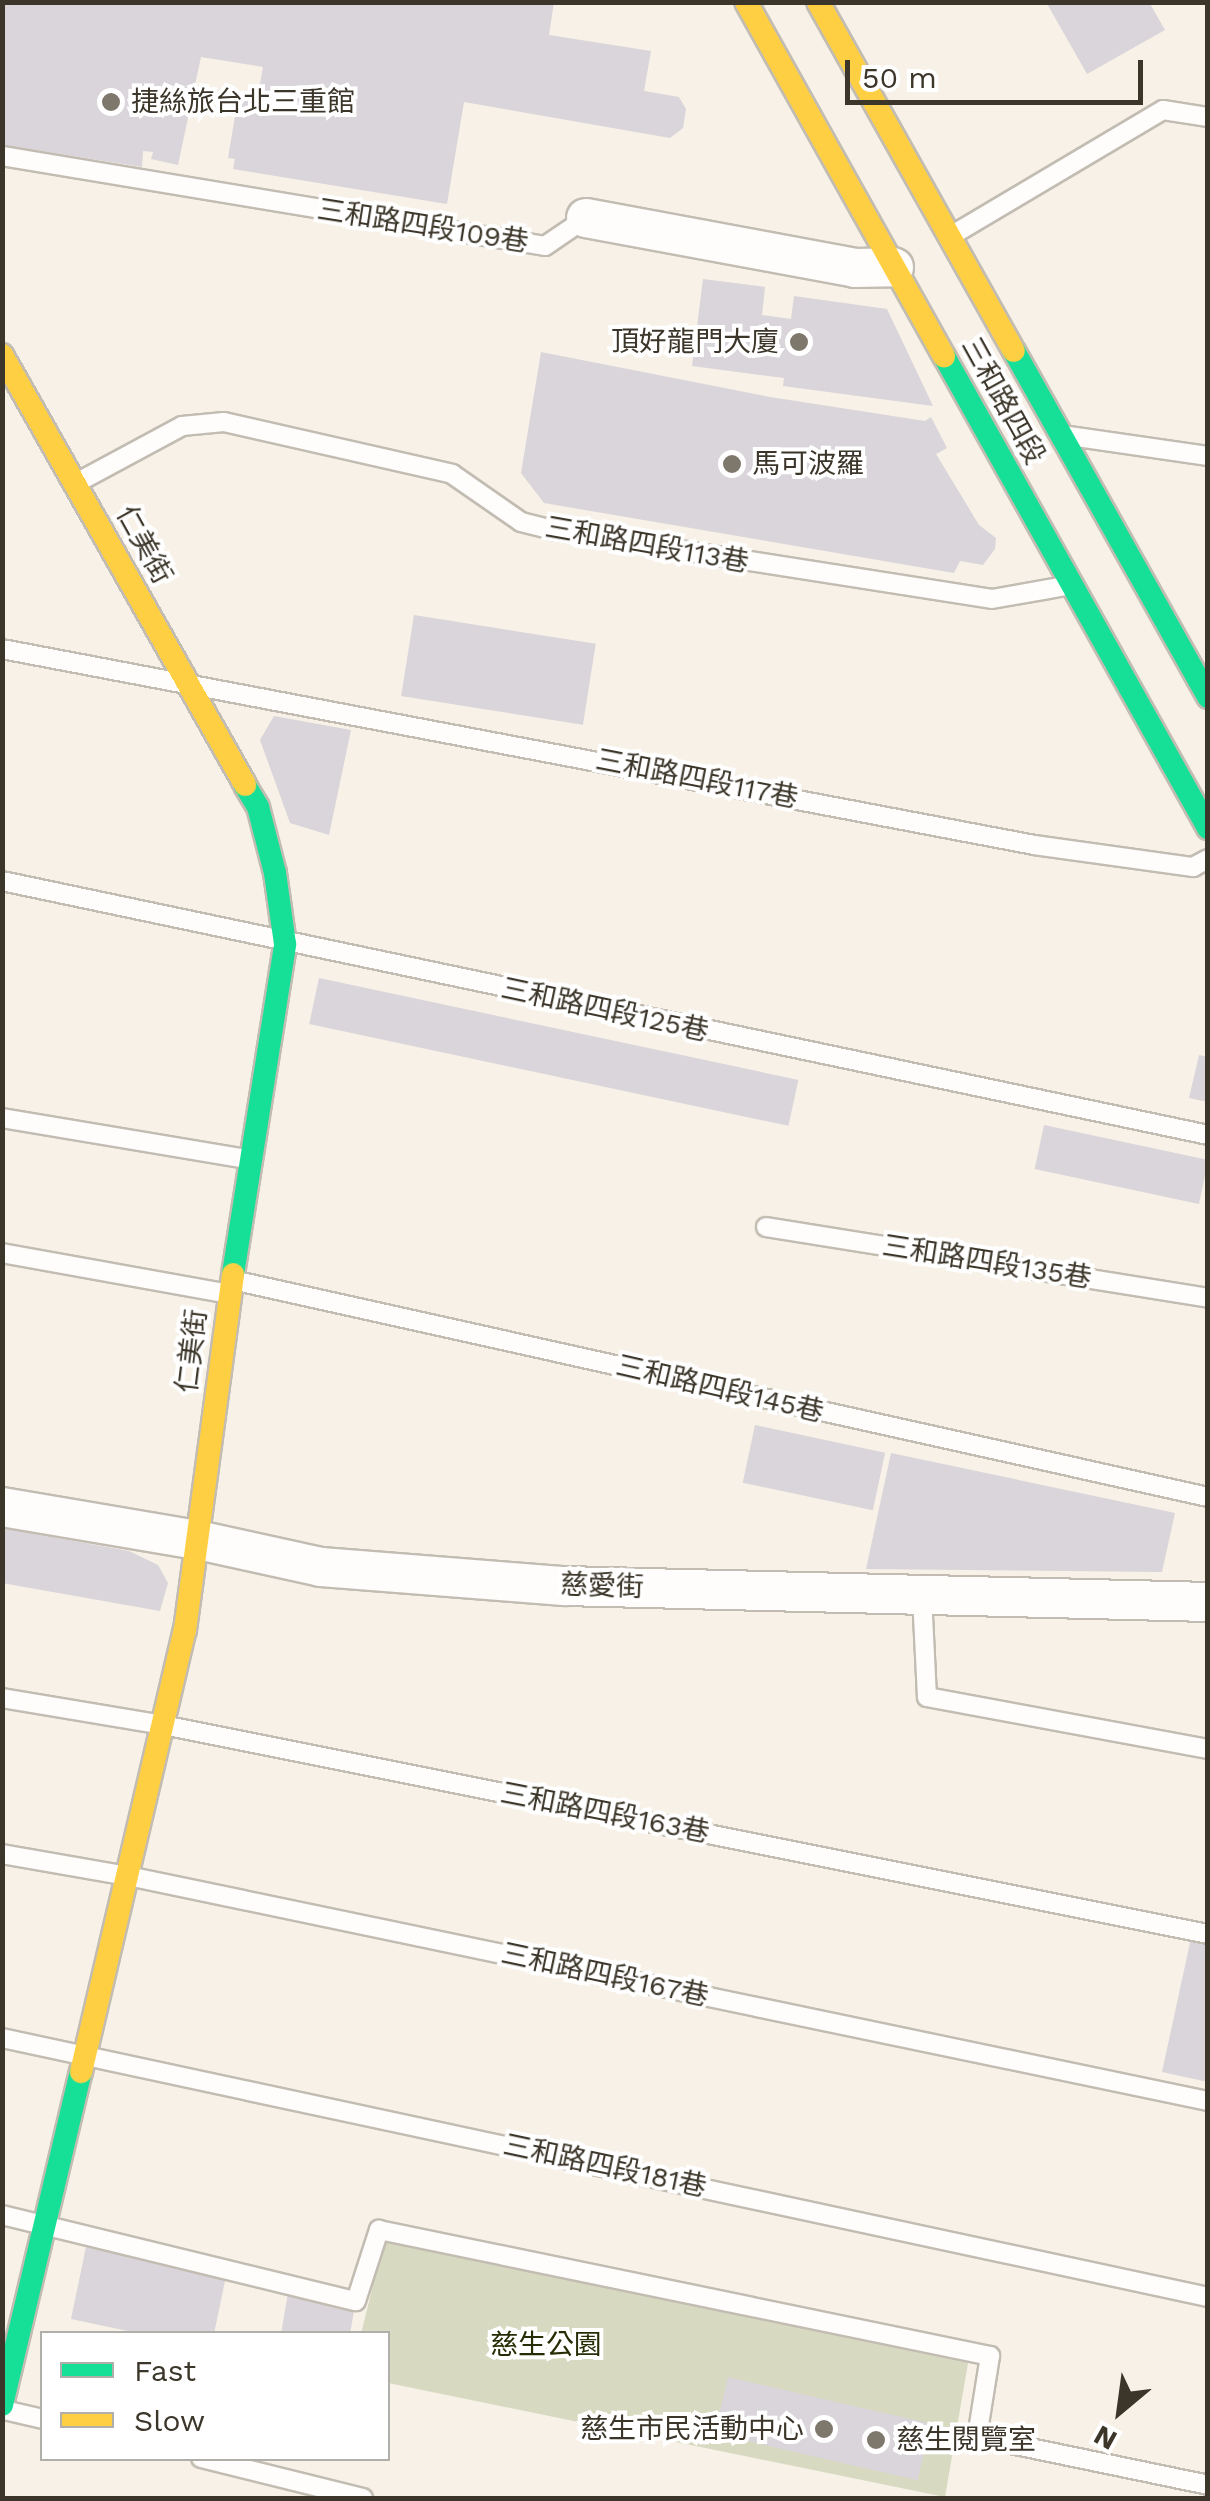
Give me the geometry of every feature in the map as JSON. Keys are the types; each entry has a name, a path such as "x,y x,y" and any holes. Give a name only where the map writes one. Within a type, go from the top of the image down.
{"street":[{"name":"三和路四段","path":"746,2 1208,828"},
{"name":"三和路四段","path":"818,2 1064,435 1196,656 1208,697"},
{"name":"三和路四段109巷","path":"586,218 855,268 894,267"},
{"name":"仁美街","path":"2,356 258,807 275,874 284,944 185,1630 87,2053 42,2222 2,2407"},
{"name":"慈愛街","path":"2,1507 198,1540 322,1567 564,1586 1208,1602"}],"lane":[{"path":"950,237 1163,110 1208,118"},
{"name":"三和路四段109巷","path":"2,156 544,246 586,218"},
{"name":"三和路四段113巷","path":"75,484 182,426 224,422 452,474 521,522 552,530 992,599 1072,586"},
{"path":"1064,435 1208,456"},
{"name":"三和路四段117巷","path":"2,649 1034,845 1193,868 1208,859"},
{"name":"三和路四段125巷","path":"2,881 284,944 1208,1135"},
{"path":"2,1118 254,1160"},
{"name":"三和路四段135巷","path":"766,1227 1208,1298"},
{"name":"三和路四段145巷","path":"2,1253 232,1287 1208,1497"},
{"path":"922,1595 926,1697 1208,1749"},
{"name":"三和路四段163巷","path":"2,1698 162,1725 1208,1934"},
{"name":"三和路四段167巷","path":"2,1854 128,1876 1208,2101"},
{"name":"三和路四段181巷","path":"2,2038 87,2053 1208,2297"},
{"path":"2,2214 356,2301 379,2230 990,2356 977,2437 1208,2485"},
{"path":"2,2407 40,2419"},
{"path":"213,2461 363,2498"}],"green space":[{"name":"慈生公園","path":"384,2241 968,2363 945,2497 390,2383 390,2331 362,2331"}],"building":[{"path":"2,2 554,2 549,35 651,51 644,91 679,97 686,109 683,128 670,138 464,102 447,204 233,169 235,159 228,158 237,104 243,104 244,92 258,95 263,67 201,57 178,165 151,159 153,152 143,151 142,167 2,145"},
{"path":"1046,2 1149,2 1165,30 1087,74"},
{"name":"頂好龍門大廈","path":"703,279 765,287 762,315 791,319 794,296 887,309 933,406 783,386 784,378 692,366"},
{"name":"馬可波羅","path":"541,352 770,397 925,421 931,417 947,448 936,454 979,525 996,538 995,549 983,565 960,561 954,573 544,503 521,473"},
{"path":"414,615 596,644 583,725 401,696"},
{"path":"274,716 351,730 329,835 290,823 260,740"},
{"path":"319,978 798,1080 789,1126 309,1024"},
{"path":"1199,1055 1208,1057 1208,1102 1189,1098"},
{"path":"1044,1125 1208,1160 1199,1204 1035,1169"},
{"path":"755,1425 885,1453 873,1510 743,1483"},
{"path":"891,1453 1175,1513 1162,1572 866,1569"},
{"path":"2,1528 129,1551 158,1565 168,1583 160,1611 2,1583"},
{"path":"1191,1938 1208,1942 1208,2082 1162,2072"},
{"path":"86,2247 226,2276 215,2331 128,2331 71,2319"},
{"path":"288,2293 355,2305 351,2331 282,2331"},
{"name":"慈生市民活動中心","path":"728,2377 931,2424 918,2480 715,2434"}],"traffic: fast":[{"path":"1014,351 1208,697"},
{"path":"944,356 1208,828"},
{"path":"233,1274 285,944 275,873 258,807 245,785"},
{"path":"2,2405 81,2072"}],"traffic: slow":[{"path":"746,2 944,356"},
{"path":"818,2 1014,351"},
{"path":"2,355 245,785"},
{"path":"81,2072 185,1630 233,1274"}],"place":[{"name":"捷絲旅台北三重館","path":"111,102"},
{"name":"頂好龍門大廈","path":"799,342"},
{"name":"馬可波羅","path":"732,464"},
{"name":"慈生市民活動中心","path":"824,2429"},
{"name":"慈生閱覽室","path":"876,2440"}]}
